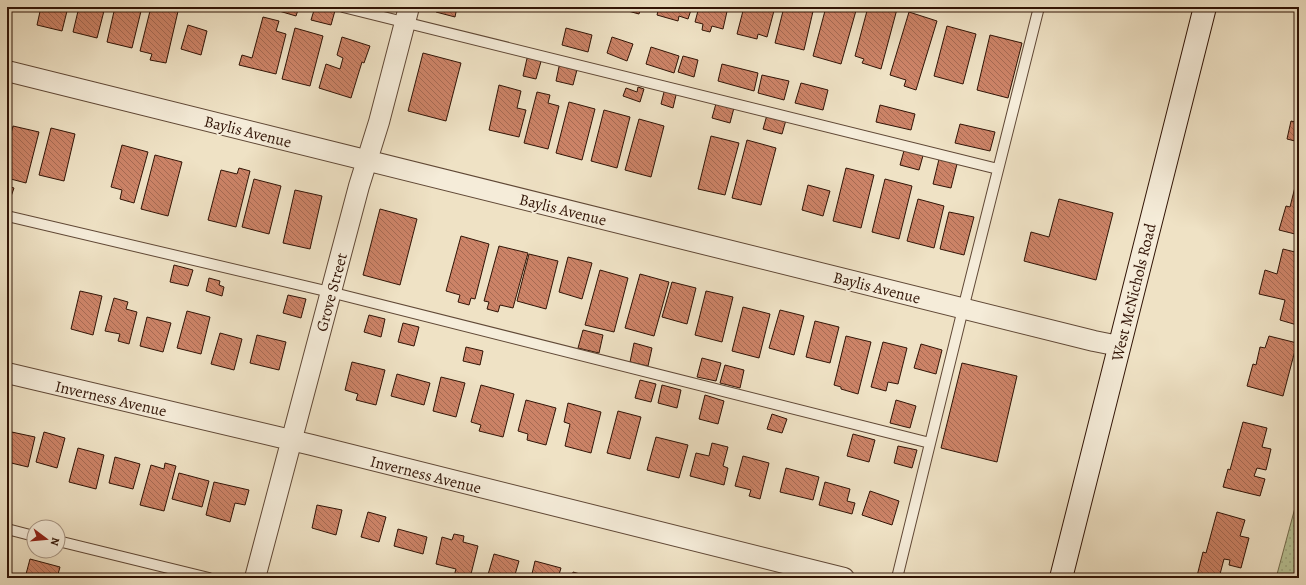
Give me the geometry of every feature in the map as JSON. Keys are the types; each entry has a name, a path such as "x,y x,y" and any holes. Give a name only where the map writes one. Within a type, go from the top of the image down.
{"main road":[{"name":"West McNichols Road","path":"1061,578 1119,346 1200,8"}],"street":[{"name":"Grove Street","path":"255,578 330,292 379,122 407,15"},
{"name":"Baylis Avenue","path":"7,71 963,309 1119,346"},
{"name":"Inverness Avenue","path":"7,373 292,441 844,578"}],"lane":[{"path":"343,7 407,15 998,169"},
{"path":"897,578 1039,7"},
{"path":"7,216 330,292 930,443"},
{"path":"7,529 26,534"},
{"path":"66,544 209,578"}],"green space":[{"path":"1299,493 1299,578 1276,578"}],"building":[{"path":"41,7 68,7 62,31 37,25"},
{"path":"79,7 105,7 97,38 73,32"},
{"path":"115,7 142,7 132,48 107,42"},
{"path":"151,7 179,7 166,63 150,60 152,54 140,51"},
{"path":"280,7 299,7 296,16 279,11"},
{"path":"315,7 336,7 331,25 311,20"},
{"path":"437,7 457,7 455,17 436,12"},
{"path":"629,7 641,7 639,14 628,11"},
{"path":"641,7 651,7 650,10"},
{"path":"659,7 692,7 688,19 679,16 678,21 657,15"},
{"path":"699,7 728,7 723,29 712,26 710,32 702,30 703,24 695,22"},
{"path":"744,7 775,7 767,37 758,34 757,39 737,34"},
{"path":"784,7 814,7 804,50 775,43"},
{"path":"826,7 857,7 841,64 813,56"},
{"path":"868,7 888,7 897,9 881,69 862,63 864,59 855,56"},
{"path":"909,12 937,21 916,90 904,86 906,80 890,75"},
{"path":"263,17 279,21 276,31 286,34 276,74 239,65 242,55 252,58"},
{"path":"188,25 207,31 201,55 181,49"},
{"path":"947,26 976,34 963,84 934,76"},
{"path":"295,28 323,36 310,86 282,79"},
{"path":"566,28 592,35 588,52 562,45"},
{"path":"990,35 1022,43 1008,98 977,90"},
{"path":"342,37 370,46 364,63 362,62 351,98 319,88 326,64 340,69 343,58 337,55"},
{"path":"612,37 633,44 627,61 607,53"},
{"path":"651,47 679,56 674,73 646,64"},
{"path":"423,53 461,63 446,121 408,111"},
{"path":"528,54 542,58 536,79 523,76"},
{"path":"683,56 698,60 694,77 678,72"},
{"path":"560,62 578,66 573,85 556,81"},
{"path":"722,64 758,73 754,91 718,81"},
{"path":"762,75 789,81 784,100 758,93"},
{"path":"801,83 828,90 823,110 795,103"},
{"path":"499,85 521,91 517,108 526,110 519,137 489,130"},
{"path":"638,87 644,89 640,102 623,96 626,88 637,92"},
{"path":"665,88 677,91 673,108 661,104"},
{"path":"537,92 550,95 548,103 559,106 548,149 524,143"},
{"path":"717,100 735,104 730,123 712,118"},
{"path":"569,102 595,109 582,160 556,153"},
{"path":"880,105 915,114 911,130 876,122"},
{"path":"604,110 630,117 617,168 591,161"},
{"path":"767,115 786,120 782,134 763,129"},
{"path":"639,119 664,126 651,177 625,170"},
{"path":"1291,121 1299,123 1299,142 1287,139"},
{"path":"960,124 995,132 990,151 955,143"},
{"path":"13,126 39,132 26,183 7,178 7,150"},
{"path":"51,128 75,134 64,181 39,175"},
{"path":"711,136 739,143 725,195 698,189"},
{"path":"747,140 776,148 761,205 732,198"},
{"path":"122,145 148,152 134,203 120,199 122,190 111,187"},
{"path":"905,147 924,152 919,170 900,165"},
{"path":"155,155 182,162 168,216 141,209"},
{"path":"940,155 958,160 951,188 933,184"},
{"path":"239,168 250,171 236,227 208,220 221,170 237,174"},
{"path":"846,168 874,175 861,228 833,221"},
{"path":"1299,171 1299,235 1279,230 1286,206 1290,207"},
{"path":"254,179 281,186 269,234 242,227"},
{"path":"885,179 912,186 899,239 872,232"},
{"path":"808,185 830,191 823,216 802,210"},
{"path":"7,186 14,188 8,205 7,204"},
{"path":"295,190 322,196 310,249 283,243"},
{"path":"918,199 944,206 934,248 907,241"},
{"path":"1059,199 1113,213 1096,280 1024,261 1031,232 1049,237"},
{"path":"380,209 417,219 400,285 363,275"},
{"path":"949,212 974,217 964,255 940,249"},
{"path":"461,236 489,244 475,299 471,298 469,305 458,302 460,295 446,291"},
{"path":"499,246 528,253 513,308 500,305 498,312 487,309 489,302 484,301"},
{"path":"1283,249 1299,253 1299,319 1297,325 1280,320 1285,300 1259,294 1265,270 1277,274"},
{"path":"529,254 558,261 546,309 517,301"},
{"path":"568,257 592,263 582,299 559,292"},
{"path":"174,265 193,270 188,286 170,282"},
{"path":"600,270 628,278 614,332 585,325"},
{"path":"640,274 669,282 654,336 625,328"},
{"path":"209,278 220,281 219,285 224,287 222,296 206,291"},
{"path":"672,282 696,288 687,324 662,317"},
{"path":"80,291 102,296 93,335 71,329"},
{"path":"706,291 733,297 722,342 695,335"},
{"path":"288,295 306,299 301,318 283,313"},
{"path":"114,298 128,302 126,309 137,312 129,344 118,341 120,334 105,331"},
{"path":"743,307 770,314 759,358 732,351"},
{"path":"780,310 804,316 794,355 769,348"},
{"path":"187,311 210,317 201,354 177,348"},
{"path":"369,315 385,319 381,337 364,332"},
{"path":"147,317 171,323 163,352 140,346"},
{"path":"815,321 839,327 830,363 806,357"},
{"path":"403,323 419,327 414,346 398,342"},
{"path":"583,330 603,335 599,353 578,348"},
{"path":"220,333 242,339 234,370 211,364"},
{"path":"257,335 286,342 279,370 250,363"},
{"path":"846,336 871,342 858,394 841,389 841,387 834,385"},
{"path":"1269,336 1297,343 1283,396 1247,386 1253,364 1256,365 1260,347 1265,348"},
{"path":"883,342 907,348 898,384 888,382 886,391 871,387"},
{"path":"634,343 652,348 648,366 630,362"},
{"path":"921,344 942,350 936,374 914,368"},
{"path":"466,347 483,351 480,365 463,361"},
{"path":"702,358 721,363 716,381 697,377"},
{"path":"352,362 385,370 376,405 356,400 358,394 345,390"},
{"path":"962,363 1017,376 997,462 941,448"},
{"path":"725,365 744,370 740,388 720,383"},
{"path":"397,374 430,383 424,405 391,396"},
{"path":"441,377 465,383 456,417 433,411"},
{"path":"640,380 656,384 651,402 635,398"},
{"path":"481,385 514,394 503,437 479,431 481,425 471,422"},
{"path":"662,385 681,390 677,408 658,403"},
{"path":"705,395 724,401 718,424 699,419"},
{"path":"526,400 556,408 546,445 527,440 528,434 518,431"},
{"path":"896,400 916,406 910,428 890,423"},
{"path":"568,403 601,412 591,453 565,446 570,424 564,422"},
{"path":"618,411 641,417 630,459 607,453"},
{"path":"772,414 787,419 782,433 767,429"},
{"path":"1243,422 1267,428 1262,447 1271,449 1266,470 1257,468 1254,476 1265,479 1260,496 1223,487 1228,469 1230,470"},
{"path":"7,431 35,437 28,467 7,462"},
{"path":"44,432 65,438 57,468 36,462"},
{"path":"853,434 875,440 869,462 847,456"},
{"path":"656,437 688,445 679,478 647,470"},
{"path":"712,443 728,447 723,466 728,468 724,485 690,476 696,453 709,456"},
{"path":"898,446 917,450 912,468 894,463"},
{"path":"78,448 104,455 96,489 69,482"},
{"path":"743,456 769,463 760,499 749,496 751,490 735,486"},
{"path":"115,457 140,464 133,489 109,483"},
{"path":"165,463 176,466 164,511 140,505 151,465 164,469"},
{"path":"786,468 819,477 813,500 780,492"},
{"path":"179,473 209,481 202,507 172,499"},
{"path":"214,482 249,490 245,505 235,503 230,522 206,515"},
{"path":"825,482 850,489 847,501 855,503 852,514 819,505"},
{"path":"870,491 899,501 892,525 862,515"},
{"path":"317,505 342,510 336,535 312,528"},
{"path":"368,512 386,517 379,542 361,537"},
{"path":"1217,512 1245,520 1240,536 1249,538 1241,568 1229,565 1230,560 1224,559 1219,578 1197,576 1203,552 1206,553"},
{"path":"398,529 427,537 423,554 394,546"},
{"path":"454,534 464,536 463,542 478,546 470,578 454,576 456,569 436,564 442,537 452,540"},
{"path":"494,554 519,561 514,578 487,578"},
{"path":"30,559 60,567 57,578 25,578"},
{"path":"535,561 561,568 558,578 531,578"},
{"path":"573,572 594,578 572,578"}]}
